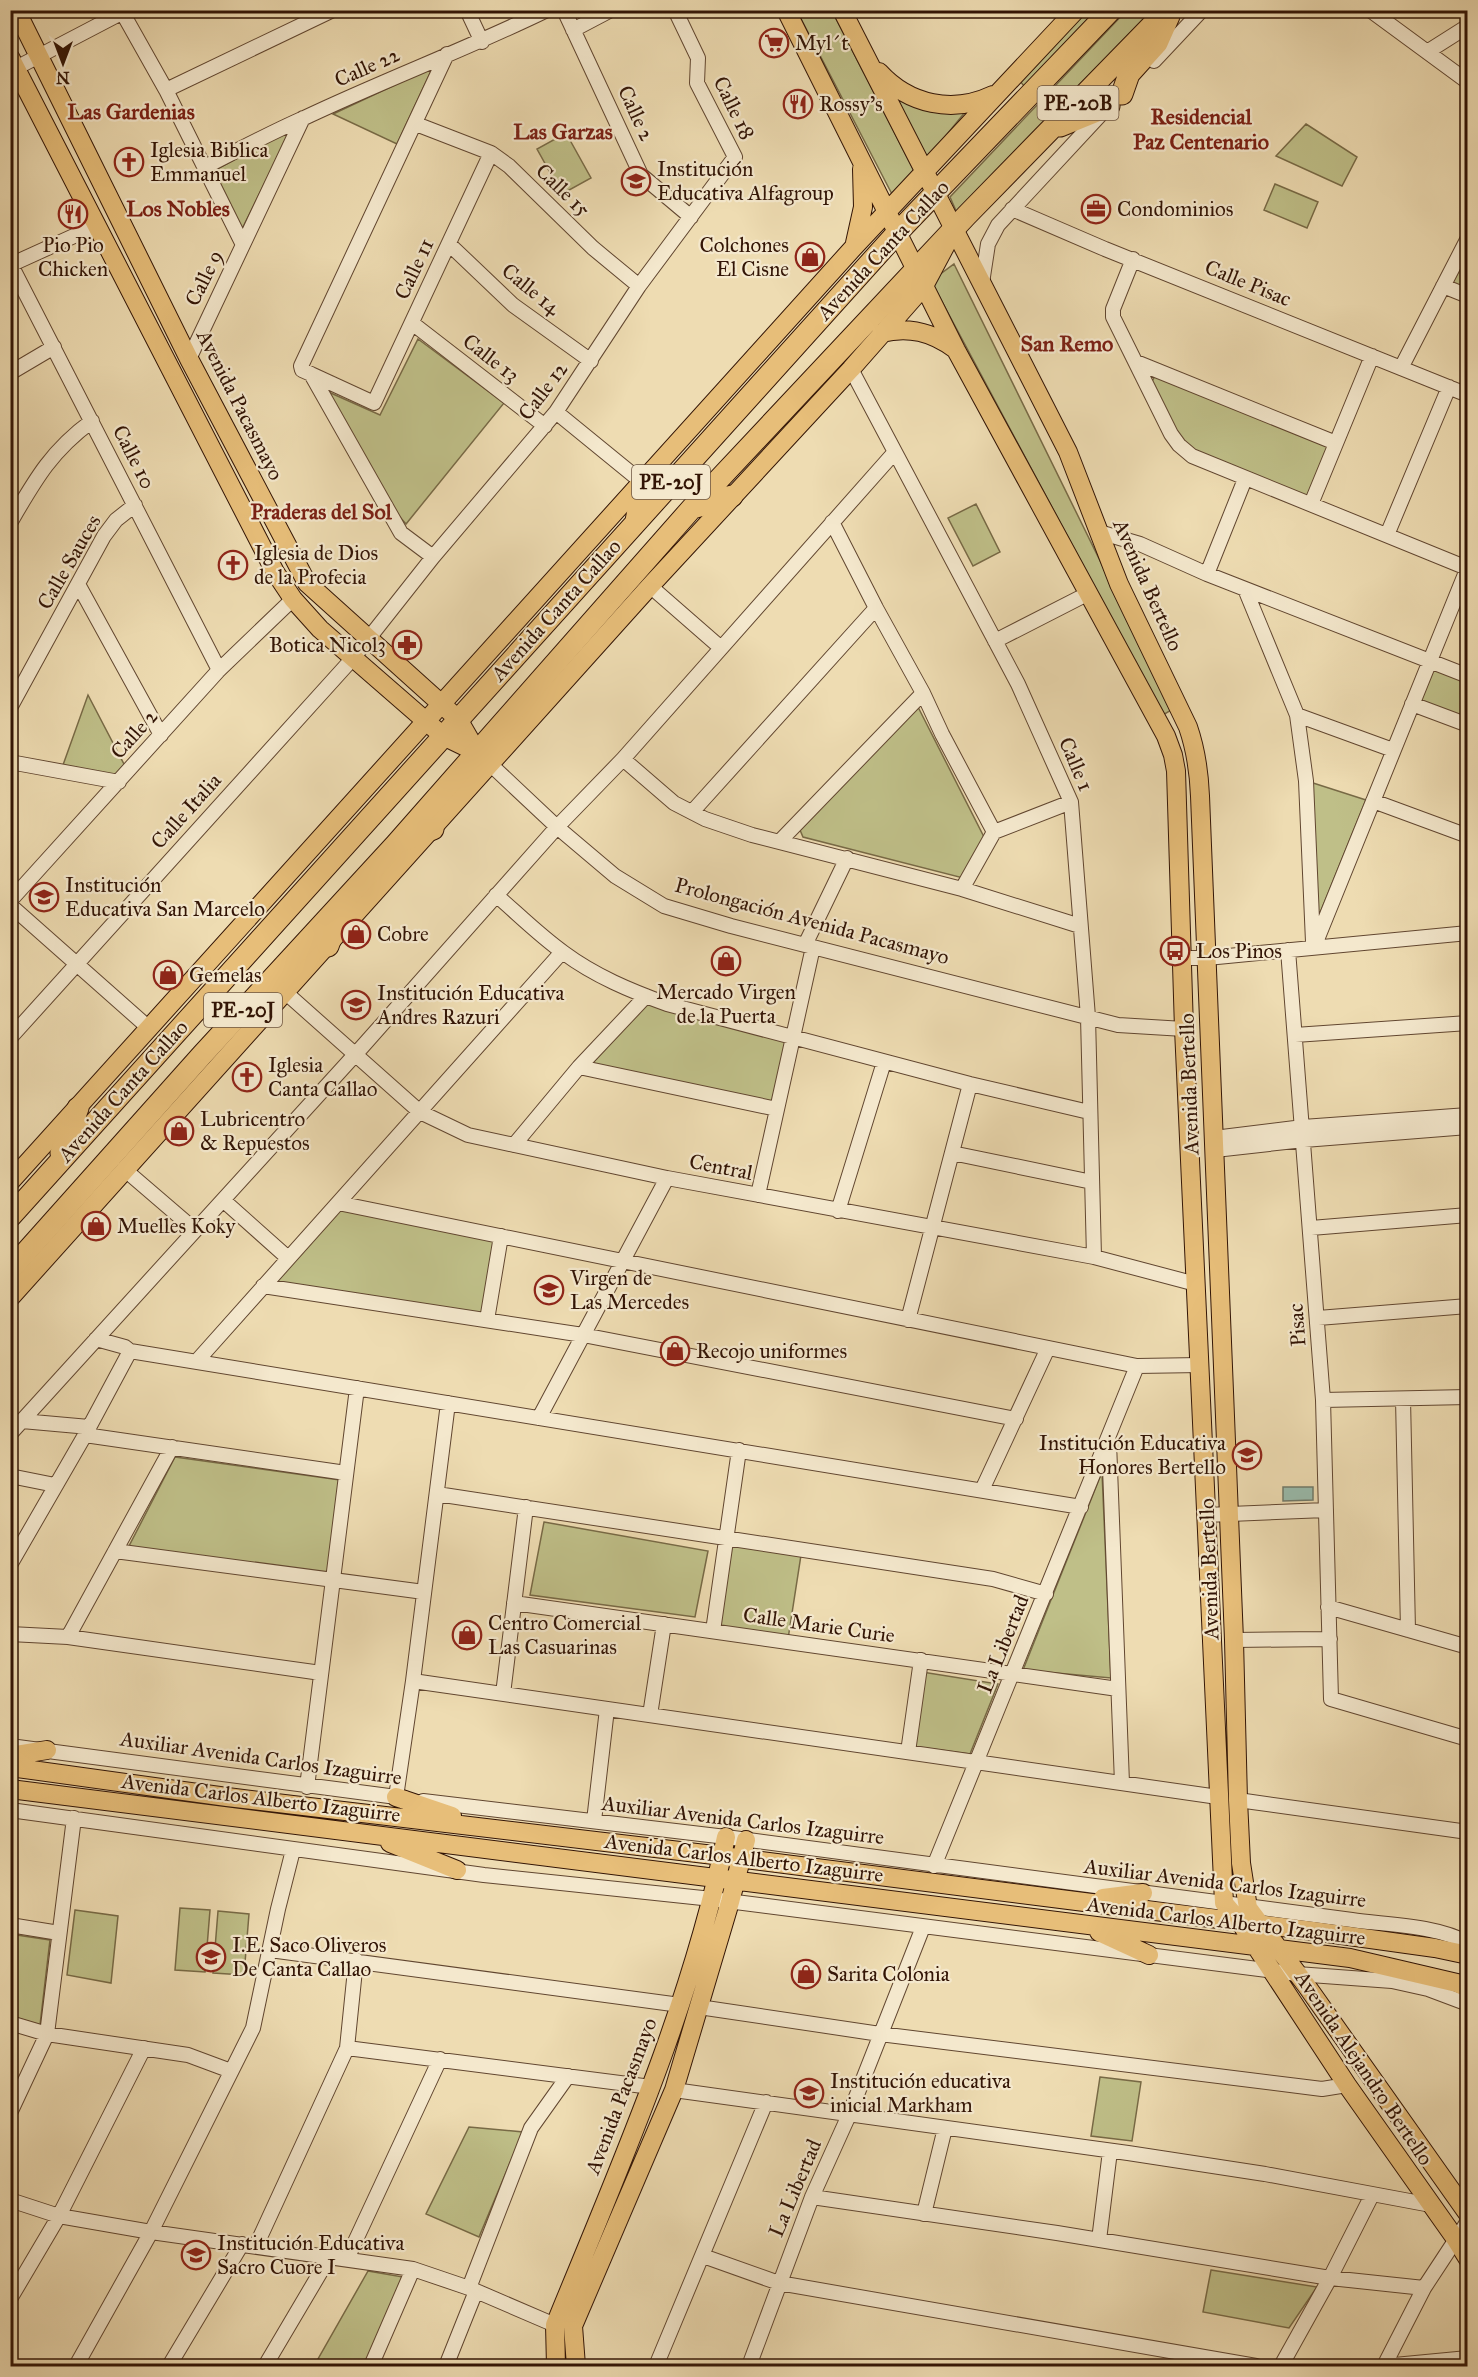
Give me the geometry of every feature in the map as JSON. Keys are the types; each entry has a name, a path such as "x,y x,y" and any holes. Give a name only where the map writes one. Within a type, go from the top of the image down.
{"highway":[{"name":"Avenida Canta Callao","path":"10,1217 897,233 1111,10"},
{"name":"Avenida Canta Callao","path":"10,1270 346,897 396,844 484,758 692,508 920,278 960,223 1169,10"},
{"path":"1052,130 1116,100 1129,74 1157,43 1169,10"},
{"path":"636,521 643,483"},
{"path":"692,508 732,495"},
{"path":"396,844 433,829"},
{"path":"328,946 346,897"},
{"path":"57,1165 78,1108"},
{"path":"10,1197 34,1191"}],"main road":[{"name":"Avenida Pacasmayo","path":"16,10 189,359 307,583 458,719 484,758"},
{"name":"Avenida Bertello","path":"786,10 956,350 1166,736 1173,755 1176,771 1184,1029 1224,1903"},
{"name":"Avenida Bertello","path":"842,10 925,172 945,183 982,284 1068,452 1119,584 1188,727 1195,747 1199,771 1207,958 1244,1915 1261,1925 1297,1974"},
{"name":"Avenida Canta Callao","path":"10,1182 853,248 1076,10"},
{"path":"868,60 898,89 916,99 936,104 968,104 997,93"},
{"path":"13,62 274,572 293,599 320,628 443,736 484,758"},
{"path":"853,248 863,207 861,162"},
{"name":"Avenida Canta Callao","path":"10,1298 433,829 484,758 650,586 851,369 881,333 920,278"},
{"path":"881,333 899,330 919,331 933,335 956,350"},
{"path":"403,700 403,688 409,683 417,682"},
{"path":"10,1756 47,1750"},
{"name":"Avenida Carlos Alberto Izaguirre","path":"10,1767 366,1834 1350,1958 1387,1965 1457,1983 1467,1988"},
{"name":"Avenida Carlos Alberto Izaguirre","path":"11,1789 488,1828 1073,1901 1244,1915"},
{"path":"396,1797 488,1828"},
{"path":"366,1834 457,1870"},
{"name":"Avenida Pacasmayo","path":"576,2367 573,2326 588,2266 680,2005 712,1899 726,1837"},
{"name":"Avenida Pacasmayo","path":"556,2367 555,2325 588,2266 674,2090 746,1840"},
{"path":"1073,1901 1143,1893"},
{"name":"Avenida Alejandro Bertello","path":"1224,1903 1244,1915 1255,1946 1269,1970 1455,2238 1467,2259"},
{"path":"1080,1924 1149,1955"},
{"name":"Avenida Carlos Alberto Izaguirre","path":"1261,1925 1424,1946 1467,1955"},
{"name":"Avenida Alejandro Bertello","path":"1297,1974 1467,2214"}],"street":[{"path":"166,90 333,10"},
{"path":"467,10 482,42"},
{"name":"Calle 22","path":"205,167 303,118 447,54 482,42 548,10"},
{"name":"Calle 2","path":"564,10 642,175 691,217"},
{"path":"573,30 611,10"},
{"name":"Calle 18","path":"675,10 698,58 697,84 735,157"},
{"path":"982,284 988,244 998,225 1203,10"},
{"path":"1370,10 1467,82"},
{"path":"13,62 40,56 124,11 243,246"},
{"path":"1427,52 1467,26"},
{"path":"433,557 401,533 306,370 447,54"},
{"name":"Calle 9","path":"189,359 303,118"},
{"name":"Calle 15","path":"416,124 491,153 509,166 593,248 639,286"},
{"name":"Calle 11","path":"306,370 374,402 491,153"},
{"name":"Calle 12","path":"368,638 433,557 556,412 639,286 735,157"},
{"name":"Calle Pisac","path":"1012,209 1467,395"},
{"path":"11,264 96,226"},
{"path":"1401,368 1467,238"},
{"name":"Calle 14","path":"449,244 513,305 591,361"},
{"path":"1133,259 1112,313 1163,420 1179,445 1192,456 1245,479 1467,568 1314,947"},
{"name":"Calle 10","path":"11,264 219,670"},
{"path":"1443,286 1467,297"},
{"name":"Calle 13","path":"412,323 545,426"},
{"path":"10,373 54,347"},
{"path":"1311,504 1372,356"},
{"path":"1136,362 1336,443"},
{"name":"Calle 1","path":"851,369 1018,684 1071,801 1088,1017 1094,1257"},
{"path":"1387,535 1449,387"},
{"path":"556,412 643,483"},
{"path":"10,523 49,460 69,438 92,421"},
{"path":"10,1434 355,1054 557,827 623,759 894,453"},
{"path":"1207,574 1245,479"},
{"name":"Calle Sauces","path":"10,708 104,536 116,520 135,505"},
{"path":"832,522 876,608 924,693 942,734 994,832"},
{"path":"1099,532 1140,544 1207,574 1467,676"},
{"path":"78,584 161,735"},
{"path":"650,586 721,648"},
{"path":"1245,589 1297,715 1306,781 1314,947"},
{"path":"995,641 1089,594"},
{"name":"Calle 2","path":"10,903 219,670 293,599"},
{"path":"692,812 876,608"},
{"name":"Calle Italia","path":"10,1038 354,657 368,638"},
{"path":"780,841 924,693"},
{"path":"1412,704 1467,725"},
{"path":"1297,715 1393,750"},
{"name":"Prolongación Avenida Pacasmayo","path":"484,758 557,827 615,876 664,906 697,917 1118,1025 1184,1029"},
{"path":"623,759 674,803 705,819 752,835 962,889 1080,926"},
{"path":"10,762 119,782"},
{"path":"962,889 994,832 1071,801"},
{"path":"1373,801 1467,836"},
{"path":"758,1195 792,1038 809,946 847,858"},
{"path":"496,895 562,952 606,979 667,1004 884,1062 1089,1112"},
{"path":"10,903 150,1029"},
{"path":"1182,958 1207,958 1467,933"},
{"name":"Pisac","path":"1288,950 1323,1400 1331,1699 1467,1739"},
{"path":"196,1362 562,952"},
{"name":"Central","path":"285,992 420,1113 468,1136 667,1178 1094,1257 1196,1284"},
{"path":"514,1145 579,1067 646,996"},
{"path":"1295,1035 1467,1023"},
{"path":"838,1211 884,1062"},
{"path":"579,1067 777,1109"},
{"path":"908,1320 970,1084"},
{"path":"1214,1144 1467,1115"},
{"path":"1303,1133 1467,1127"},
{"path":"952,1153 1092,1182"},
{"path":"124,1169 195,1230"},
{"path":"539,1418 667,1178"},
{"path":"223,1200 288,1258"},
{"path":"338,1203 1137,1366 1200,1365"},
{"path":"1311,1228 1467,1215"},
{"path":"487,1320 501,1236"},
{"path":"263,1286 583,1335 1016,1419"},
{"path":"1318,1318 1467,1306"},
{"path":"96,1339 125,1347 130,1351 1081,1507"},
{"path":"982,1490 1048,1348"},
{"path":"10,1565 16,1546 87,1431 130,1351"},
{"name":"La Libertad","path":"934,1866 1137,1366"},
{"path":"307,1787 357,1388"},
{"path":"1323,1400 1467,1397"},
{"path":"1403,1399 1408,1630"},
{"path":"396,1797 448,1403"},
{"path":"22,1421 172,1447 346,1473"},
{"path":"1109,1437 1122,1783"},
{"path":"68,1637 172,1447"},
{"path":"713,1631 739,1450"},
{"path":"10,1476 55,1485"},
{"path":"436,1494 993,1579 1046,1594"},
{"path":"503,1694 526,1508"},
{"path":"1206,1515 1326,1510"},
{"path":"116,1551 424,1592"},
{"name":"Calle Marie Curie","path":"514,1603 1118,1689"},
{"path":"1328,1607 1467,1647"},
{"path":"650,1715 664,1624"},
{"path":"10,1634 68,1637 321,1673"},
{"path":"1234,1641 1330,1639"},
{"path":"908,1752 921,1660"},
{"path":"413,1681 1218,1797"},
{"path":"594,1821 607,1709"},
{"name":"Auxiliar Avenida Carlos Izaguirre","path":"10,1746 307,1787 726,1837 1224,1903"},
{"path":"1238,1800 1467,1832"},
{"path":"10,1810 484,1875 712,1899 1297,1974 1392,1981 1428,1989 1467,2004"},
{"path":"10,2113 46,2034 74,1818"},
{"path":"76,2367 151,2232 253,2028 293,1850"},
{"name":"Auxiliar Avenida Carlos Izaguirre","path":"1244,1915 1352,1920 1463,1938"},
{"path":"10,1925 59,1934"},
{"name":"La Libertad","path":"750,2366 812,2198 849,2115 923,1927"},
{"path":"270,1950 680,2005"},
{"path":"169,2367 249,2245 347,2049 356,1960"},
{"path":"699,2007 880,2034 1322,2089 1347,2085"},
{"path":"10,2023 46,2034 188,2055 231,2071"},
{"path":"10,2299 59,2216 144,2048"},
{"path":"347,2049 651,2087"},
{"path":"347,2259 440,2059"},
{"path":"446,2367 531,2128 568,2076"},
{"path":"674,2090 1264,2174 1431,2205"},
{"path":"656,2367 766,2102"},
{"path":"924,2214 945,2128"},
{"path":"1099,2240 1110,2151"},
{"path":"1281,2367 1372,2195"},
{"path":"812,2198 1099,2240 1330,2278 1424,2288"},
{"path":"10,2200 59,2216 151,2232 413,2269 473,2289 555,2325"},
{"path":"1467,2221 1424,2288 1384,2366 1427,2364 1467,2358"},
{"path":"265,2367 330,2256"},
{"path":"703,2256 779,2283 1218,2363 1257,2367"},
{"path":"371,2367 413,2269"}],"green space":[{"path":"797,11 832,11 915,175 894,198"},
{"path":"1085,11 1096,11 1024,86 1019,80"},
{"path":"1126,11 1151,11 957,213 950,197"},
{"path":"433,67 397,144 333,114"},
{"path":"892,89 927,109 945,113 966,111 926,160"},
{"path":"1306,124 1357,157 1342,186 1276,156"},
{"path":"291,130 242,229 213,171"},
{"path":"566,133 591,178 562,194 537,149"},
{"path":"1275,184 1318,202 1307,228 1264,210"},
{"path":"1467,255 1467,293 1451,286"},
{"path":"954,264 1173,709 1163,715 931,281"},
{"path":"418,339 504,403 406,524 392,508 324,390 380,415"},
{"path":"1155,376 1329,447 1309,499 1202,457 1181,440 1150,385"},
{"path":"976,504 1000,552 973,566 948,518"},
{"path":"1431,665 1467,680 1467,722 1416,702"},
{"path":"88,695 125,766 118,776 63,765"},
{"path":"918,707 985,839 963,878 803,837 800,830"},
{"path":"1310,782 1366,800 1318,918"},
{"path":"647,1004 786,1041 773,1102 591,1064"},
{"path":"341,1209 496,1241 483,1314 273,1282"},
{"path":"175,1457 340,1480 329,1574 128,1548"},
{"path":"1102,1472 1111,1678 1023,1670"},
{"path":"544,1522 708,1551 695,1617 530,1595"},
{"path":"729,1543 801,1555 788,1639 718,1629"},
{"path":"922,1672 998,1684 970,1754 910,1746"},
{"path":"180,1908 210,1910 205,1972 175,1970"},
{"path":"75,1910 118,1916 111,1983 67,1975"},
{"path":"218,1911 249,1914 244,1975 213,1973"},
{"path":"10,1934 50,1940 40,2025 11,2016"},
{"path":"1100,2077 1141,2082 1132,2141 1091,2136"},
{"path":"469,2127 523,2132 479,2237 426,2214"},
{"path":"1211,2270 1317,2287 1289,2328 1203,2312"},
{"path":"368,2271 403,2277 365,2366 314,2366"}],"shaded area":[{"path":"1283,1487 1313,1487 1313,1500 1283,1501"}],"place":[{"name":"Myl´t","path":"774,43"},
{"name":"Rossy's","path":"798,104"},
{"name":"Iglesia Biblica Emmanuel","path":"129,162"},
{"name":"Institución Educativa Alfagroup","path":"636,181"},
{"name":"Condominios","path":"1096,209"},
{"name":"Pio Pio Chicken","path":"73,214"},
{"name":"Colchones El Cisne","path":"810,257"},
{"name":"Iglesia de Dios de la Profecia","path":"233,565"},
{"name":"Botica Nicol3","path":"407,645"},
{"name":"Institución Educativa San Marcelo","path":"44,897"},
{"name":"Cobre","path":"356,934"},
{"name":"Los Pinos","path":"1175,951"},
{"name":"Mercado Virgen de la Puerta","path":"726,961"},
{"name":"Gemelas","path":"168,975"},
{"name":"Institución Educativa Andres Razuri","path":"356,1005"},
{"name":"Iglesia Canta Callao","path":"247,1077"},
{"name":"Lubricentro & Repuestos","path":"179,1131"},
{"name":"Muelles Koky","path":"96,1226"},
{"name":"Virgen de Las Mercedes","path":"549,1290"},
{"name":"Recojo uniformes","path":"675,1351"},
{"name":"Institución Educativa Honores Bertello","path":"1247,1455"},
{"name":"Centro Comercial Las Casuarinas","path":"467,1635"},
{"name":"I.E. Saco Oliveros De Canta Callao","path":"211,1957"},
{"name":"Sarita Colonia","path":"806,1974"},
{"name":"Institución educativa inicial Markham","path":"809,2093"},
{"name":"Institución Educativa Sacro Cuore I","path":"196,2255"}],"district":[{"name":"Las Gardenias","path":"131,111"},
{"name":"Residencial Paz Centenario","path":"1201,128"},
{"name":"Las Garzas","path":"563,131"},
{"name":"Los Nobles","path":"178,208"},
{"name":"San Remo","path":"1067,343"},
{"name":"Praderas del Sol","path":"321,511"}]}
